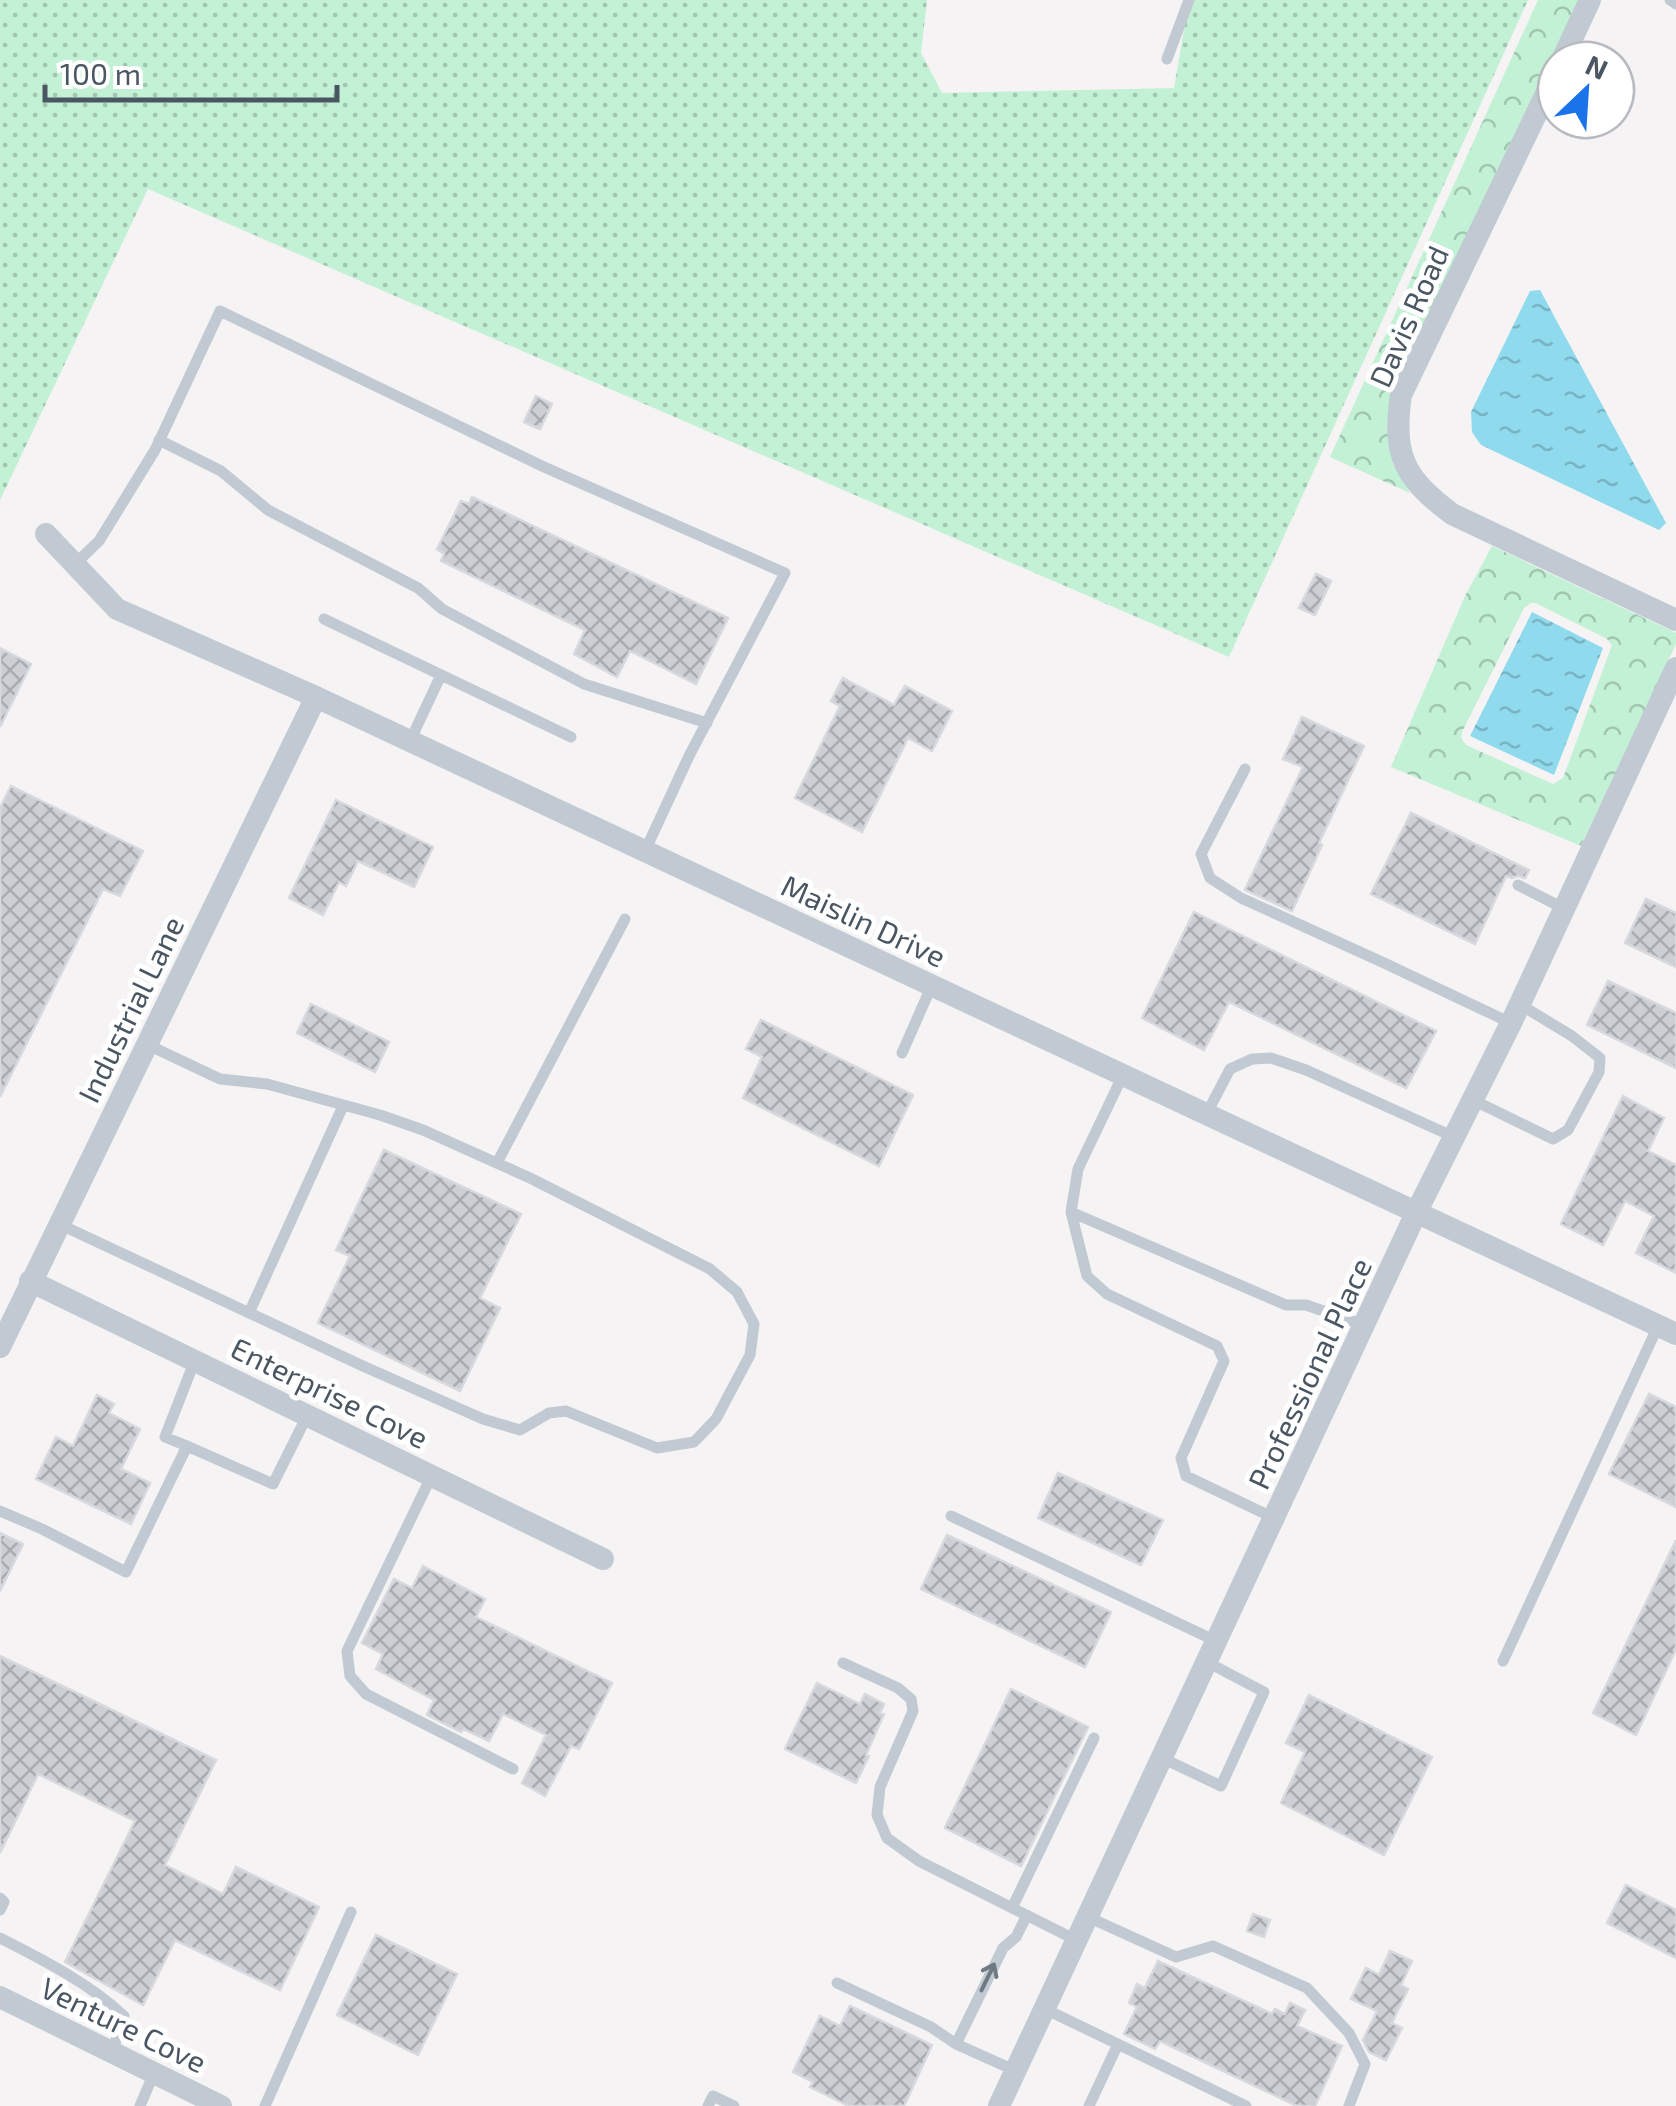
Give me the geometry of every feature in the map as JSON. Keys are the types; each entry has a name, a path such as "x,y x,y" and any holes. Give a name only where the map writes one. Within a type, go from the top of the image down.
{"street":[{"path":"1571,40 1590,0"},
{"name":"Davis Road","path":"1536,115 1401,395 1396,424 1403,461 1421,491 1452,514 1676,620"},
{"name":"Maislin Drive","path":"46,534 117,609 316,697 1667,1330"},
{"name":"Professional Place","path":"999,2106 1417,1211 1515,1014 1676,668"},
{"name":"Industrial Lane","path":"0,1347 6,1319 30,1281 316,697"},
{"name":"Enterprise Cove","path":"30,1281 603,1558"},
{"name":"Venture Cove","path":"0,1996 221,2106"}],"lane":[{"path":"1167,59 1189,0"},
{"path":"75,564 99,542 160,440 220,311 544,468 785,574 644,850"},
{"path":"160,440 221,471 268,510 418,588 442,609 584,684 707,723"},
{"path":"324,619 571,737"},
{"path":"410,742 441,675"},
{"path":"1245,770 1201,854 1210,878 1241,898 1382,962 1572,1036 1600,1058 1599,1072 1568,1130 1553,1139 1473,1100"},
{"path":"1518,885 1563,908"},
{"path":"497,1164 624,919"},
{"path":"902,1053 932,985"},
{"path":"58,1224 466,1412 520,1430 549,1413 566,1411 656,1448 694,1442 716,1419 736,1386 750,1355 754,1324 737,1292 710,1269 409,1125 267,1084 220,1079 146,1044"},
{"path":"1207,1113 1230,1070 1252,1059 1272,1058 1454,1137"},
{"path":"1123,1074 1078,1169 1071,1212 1088,1276 1107,1294 1217,1346 1224,1361 1180,1458 1186,1476 1274,1518"},
{"path":"248,1312 343,1106"},
{"path":"1071,1212 1286,1305 1306,1305 1364,1325"},
{"path":"1503,1661 1667,1330"},
{"path":"195,1360 165,1436 273,1484 308,1415"},
{"path":"0,1511 126,1572 187,1446"},
{"path":"432,1476 347,1650 350,1676 366,1694 513,1769"},
{"path":"951,1516 1212,1652 1264,1692 1221,1786 1162,1758"},
{"path":"843,1664 898,1688 911,1699 913,1712 880,1787 877,1815 887,1838 918,1861 1076,1940"},
{"path":"1012,1908 1094,1738"},
{"path":"0,1898 4,1902 0,1910"},
{"path":"266,2106 351,1912"},
{"path":"956,2044 1003,1948 1016,1937 1027,1916"},
{"path":"1088,1917 1176,1957 1213,1946 1307,1988 1349,2033 1364,2064 1349,2106"},
{"path":"0,1938 97,1994 124,2016 112,2052"},
{"path":"837,1983 1016,2072"},
{"path":"1045,2009 1246,2106"},
{"path":"1089,2106 1118,2044"},
{"path":"140,2106 154,2073"},
{"path":"708,2106 713,2096 734,2106"}],"green space":[{"path":"0,0 927,0 921,53 942,93 1174,88 1189,0 1528,0 1229,657 148,189 0,500"},
{"path":"1538,0 1579,0 1560,40 1536,40 1536,90 1392,391 1387,427 1393,464 1410,493 1330,457"},
{"path":"1492,546 1676,633 1676,644 1581,846 1391,767 1465,596","holes":["1536,603 1612,645 1563,778 1553,784 1466,745 1461,738 1524,608"]}],"water":[{"path":"1540,290 1666,523 1659,530 1481,445 1472,432 1471,412 1530,291"},
{"path":"1532,612 1603,648 1554,775 1470,736"}],"building":[{"path":"536,396 552,404 540,429 524,422"},
{"path":"472,497 728,618 696,684 630,651 617,677 574,654 585,630 441,561 444,554 437,549 461,501 469,504"},
{"path":"1316,574 1331,581 1315,615 1299,608"},
{"path":"0,648 31,664 0,727"},
{"path":"843,678 894,705 905,686 952,711 932,751 908,738 862,832 795,798 840,706 831,701"},
{"path":"1302,717 1364,746 1292,911 1245,890 1303,767 1283,759"},
{"path":"11,786 143,851 120,896 103,889 0,1097 0,808"},
{"path":"336,800 433,847 414,887 358,861 346,886 339,882 323,915 289,898"},
{"path":"1411,813 1529,870 1525,878 1506,876 1475,944 1371,894"},
{"path":"1646,899 1676,913 1676,967 1625,943"},
{"path":"1194,912 1436,1031 1406,1088 1229,1002 1204,1050 1142,1018"},
{"path":"1608,981 1676,1013 1676,1068 1587,1025"},
{"path":"311,1004 389,1042 375,1072 297,1033"},
{"path":"761,1020 913,1095 879,1166 743,1098 762,1057 746,1049"},
{"path":"1623,1096 1664,1118 1648,1151 1676,1165 1676,1273 1636,1253 1654,1216 1625,1201 1603,1245 1561,1224"},
{"path":"384,1150 521,1214 480,1298 500,1308 460,1391 318,1323 350,1256 336,1250"},
{"path":"1649,1394 1676,1407 1676,1507 1609,1474"},
{"path":"97,1395 114,1404 109,1413 140,1429 121,1469 150,1483 131,1524 36,1479 56,1437 73,1446"},
{"path":"1058,1473 1163,1520 1141,1565 1038,1518"},
{"path":"0,1533 23,1544 0,1591"},
{"path":"947,1535 1111,1612 1085,1667 921,1589"},
{"path":"1676,1540 1676,1649 1636,1735 1593,1713"},
{"path":"423,1566 485,1599 476,1617 612,1683 579,1749 571,1746 545,1796 522,1783 546,1735 503,1714 489,1741 427,1715 434,1700 376,1669 383,1654 362,1643 394,1579 412,1588"},
{"path":"0,1656 216,1760 165,1865 223,1894 236,1867 319,1907 280,1990 175,1940 143,2005 65,1962 135,1821 38,1774 0,1853"},
{"path":"817,1683 860,1704 865,1694 884,1704 880,1713 884,1714 856,1783 785,1749"},
{"path":"1011,1689 1088,1727 1021,1866 945,1828"},
{"path":"1309,1695 1432,1757 1384,1855 1281,1803 1305,1752 1286,1743"},
{"path":"1626,1885 1676,1910 1676,1958 1607,1923"},
{"path":"1253,1914 1270,1920 1264,1937 1247,1931"},
{"path":"376,1935 457,1974 418,2055 337,2015"},
{"path":"1390,1951 1412,1961 1401,1985 1408,1989 1392,2023 1402,2028 1386,2060 1369,2052 1363,2040 1377,2011 1351,1999 1366,1968 1379,1975"},
{"path":"1158,1961 1272,2014 1275,2009 1285,2014 1290,2003 1305,2010 1297,2026 1342,2046 1315,2106 1297,2106 1160,2041 1155,2049 1124,2034 1137,2007 1129,2003 1137,1984 1145,1988"},
{"path":"850,2006 932,2045 904,2106 849,2106 810,2087 813,2082 793,2072 820,2016 840,2026"}]}
